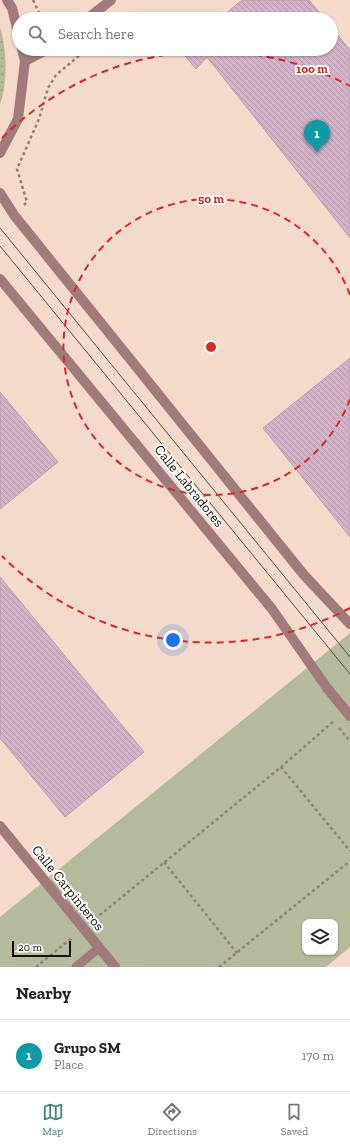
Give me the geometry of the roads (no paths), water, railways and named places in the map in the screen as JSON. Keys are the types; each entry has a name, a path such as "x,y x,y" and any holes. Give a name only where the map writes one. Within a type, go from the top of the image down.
{"street":[{"path":"7,0 13,12"},
{"path":"96,12 111,0"},
{"path":"0,153 18,119 25,61 24,56"},
{"path":"25,61 35,56"},
{"path":"0,193 14,215 304,575 350,624"},
{"name":"Calle Labradores","path":"0,279 272,610 327,688 350,716"},
{"name":"Calle Carpinteros","path":"0,826 115,967"}],"lane":[{"path":"76,967 99,948"}],"tram line":[{"path":"0,228 350,657"},
{"path":"0,246 350,674"}],"place":[{"name":"Grupo SM","path":"317,153"}]}
